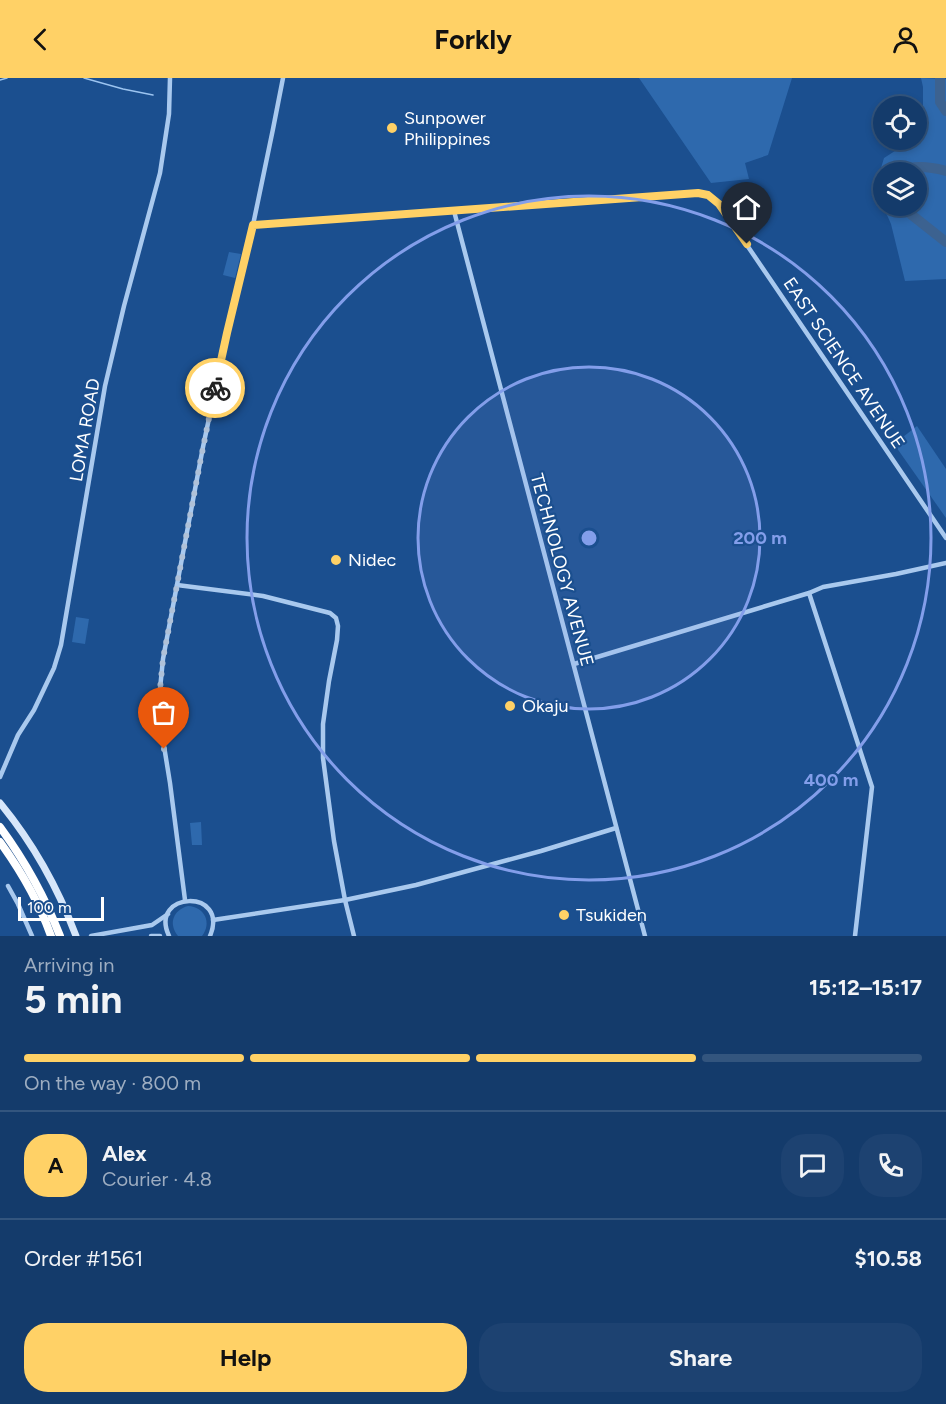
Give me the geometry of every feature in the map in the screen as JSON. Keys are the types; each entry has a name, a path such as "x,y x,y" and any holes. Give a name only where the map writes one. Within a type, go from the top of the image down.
{"highway":[{"path":"0,827 34,880 60,936"},
{"path":"0,842 34,896 51,936"}],"main road":[{"path":"0,803 47,872 62,900 76,936"}],"street":[{"name":"LOMA ROAD","path":"0,777 18,735 34,710 54,668 61,645 105,386 160,173 169,114 170,78"},
{"path":"185,900 158,709 163,659 200,463 283,78"},
{"name":"EAST SCIENCE AVENUE","path":"454,211 698,193 708,195 719,204 946,537"},
{"path":"253,225 454,211"},
{"name":"TECHNOLOGY AVENUE","path":"454,211 645,936"},
{"path":"574,664 823,587 946,563"},
{"path":"177,585 263,596 330,613 336,618 337,640 323,724 323,758 334,841 354,936"},
{"path":"809,593 872,787 855,936"},
{"path":"213,920 345,900 416,885 616,828"},
{"path":"8,886 32,936"},
{"path":"91,936 152,925 168,914 175,905 185,900 197,901 209,910 213,920 210,936"},
{"path":"168,914 166,924 169,936"},
{"path":"151,936 160,936"}],"shaded area":[{"path":"639,78 792,78 768,155 745,163 749,179 711,183"},
{"path":"921,78 946,79 946,279 905,281 887,216 927,216 927,162 883,162 884,158 896,150 927,150 927,96 923,96"},
{"path":"229,252 241,254 235,278 223,275"},
{"path":"917,426 946,469 946,518 894,444"},
{"path":"76,617 89,619 85,644 72,642"},
{"path":"201,822 202,845 192,845 190,823"},
{"path":"188,906 199,909 205,916 206,926 202,936 178,936 173,927 176,914"}],"waterway":[{"path":"0,80 7,78"},
{"path":"84,78 153,95"},
{"path":"940,78 940,102 946,111"},
{"path":"927,167 946,171"},
{"path":"913,216 946,242"}],"way so far":[{"path":"164,749 158,709 163,659 215,388"}],"place":[{"name":"Sunpower Philippines","path":"392,128"},
{"name":"Nidec","path":"336,560"},
{"name":"Okaju","path":"510,706"},
{"name":"Tsukiden","path":"564,915"}],"route":[{"path":"215,388 253,225 698,193 708,195 719,204 747,244"}]}
